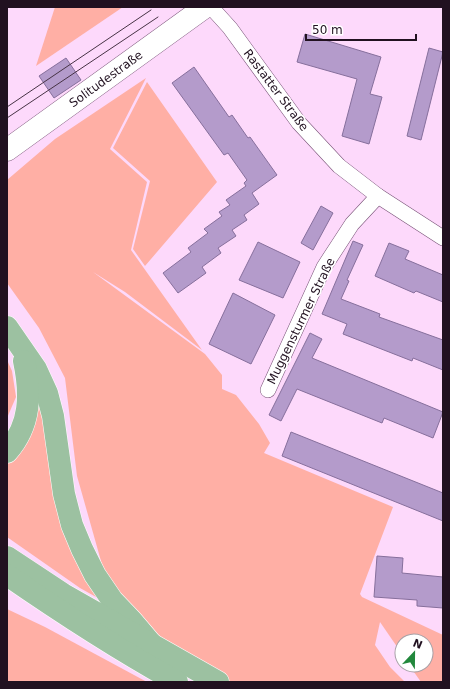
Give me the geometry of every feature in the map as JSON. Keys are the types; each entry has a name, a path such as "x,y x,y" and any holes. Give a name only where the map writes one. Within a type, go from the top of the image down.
{"main road":[{"name":"Solitudestraße","path":"7,150 205,7"},
{"path":"7,326 36,369 47,393 53,416 64,494 72,525 82,549 95,575 112,600 154,647"},
{"path":"7,452 20,433 27,415 29,399 28,380 22,350"},
{"path":"7,557 63,594 218,682"},
{"path":"7,575 58,610 152,668 178,682"},
{"path":"7,592 31,604 58,610"}],"street":[{"name":"Rastatter Straße","path":"211,7 230,28 299,123 339,166 378,196 443,238"},
{"name":"Muggensturmer Straße","path":"268,390 324,267 352,224 378,196"}],"shaded area":[{"path":"55,7 123,7 36,66"},
{"path":"146,78 110,149 147,182 131,250 202,350 125,292 93,272 205,354 222,375 222,389 236,395 259,424 270,443 264,453 393,507 360,594 362,597 443,635 443,682 421,682 415,673 434,673 434,633 394,633 394,642 380,622 375,645 394,673 396,673 405,682 229,682 154,647 112,600 77,476 65,378 39,328 7,283 7,180 55,139"},
{"path":"147,82 217,182 145,266 133,249 150,181 113,148"},
{"path":"7,360 12,371 16,397 7,418"},
{"path":"39,395 105,602 80,588 7,537 7,464 21,448"},
{"path":"7,609 45,627 147,682 7,682"}],"building":[{"path":"305,34 381,57 370,94 382,97 369,144 342,136 357,79 297,62"},
{"path":"429,48 443,52 421,140 407,136"},
{"path":"66,58 81,80 54,98 39,76"},
{"path":"194,67 229,117 232,115 277,175 252,193 259,204 244,215 247,220 232,230 236,236 218,248 221,253 202,267 206,273 178,293 163,273 191,252 188,248 208,233 204,229 222,216 219,212 230,205 226,200 246,186 244,183 247,180 228,153 224,155 172,83"},
{"path":"321,206 333,213 313,250 301,243"},
{"path":"353,241 363,245 347,280 349,281 341,299 380,314 379,317 443,340 443,370 413,358 412,361 343,334 347,324 322,314"},
{"path":"258,242 300,262 283,298 239,280"},
{"path":"389,243 409,251 405,259 443,275 443,302 416,291 414,293 375,276"},
{"path":"233,293 275,315 251,364 209,344"},
{"path":"310,333 322,339 312,358 443,412 433,438 384,418 382,423 297,389 281,421 269,415"},
{"path":"291,432 443,493 443,521 282,456"},
{"path":"377,556 403,558 402,573 443,577 443,608 417,606 417,600 374,597"}],"tram line":[{"path":"7,107 151,10"},
{"path":"7,118 158,17"}]}
